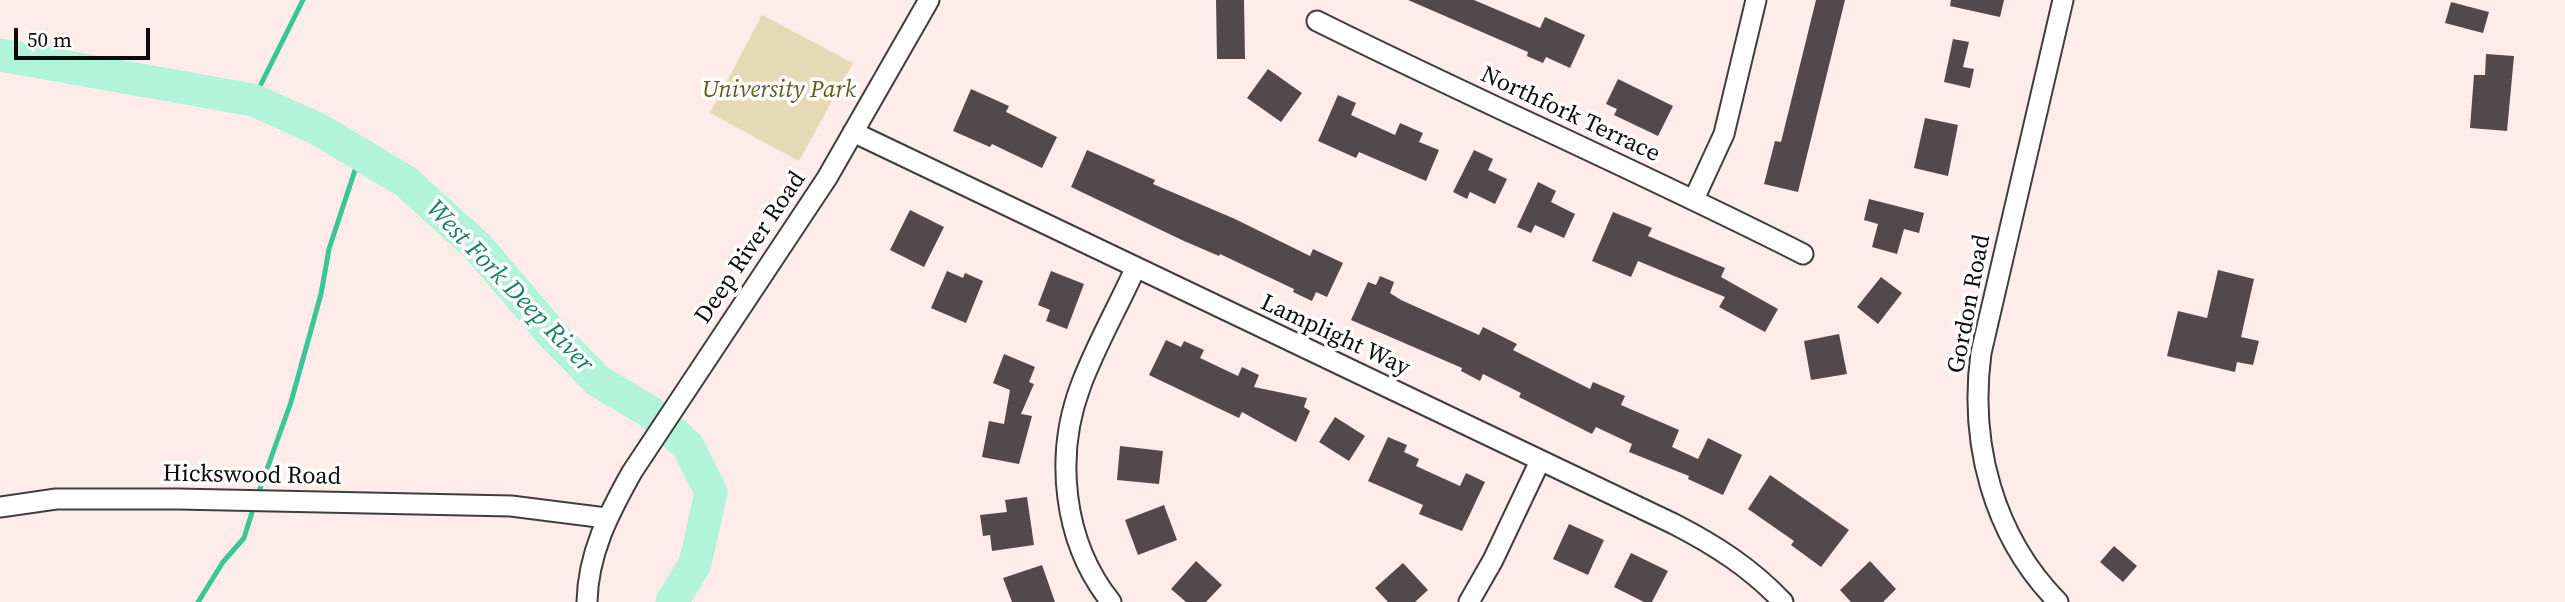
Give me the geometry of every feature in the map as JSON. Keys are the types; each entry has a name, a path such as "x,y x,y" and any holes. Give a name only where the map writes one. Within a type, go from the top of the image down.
{"street":[{"name":"Deep River Road","path":"587,602 591,569 606,518 632,472 827,178 929,0"},
{"path":"1694,199 1724,134 1756,0"},
{"name":"Gordon Road","path":"2058,602 2025,560 1997,509 1984,464 1977,405 1981,353 2063,0"},
{"name":"Northfork Terrace","path":"1317,21 1428,76 1694,199 1803,254"},
{"name":"Lamplight Way","path":"853,132 1703,539 1761,578 1783,602"},
{"path":"1111,602 1099,588 1073,530 1067,494 1066,458 1081,386 1135,269"},
{"path":"1469,602 1493,560 1540,461"},
{"name":"Hickswood Road","path":"0,507 85,498 504,506 606,518"}],"green space":[{"name":"University Park","path":"762,15 853,63 799,161 710,113"}],"building":[{"path":"1216,0 1244,0 1245,59 1217,59"},
{"path":"1408,0 1474,0 1540,28 1545,17 1585,35 1570,68 1546,57 1543,63 1527,56 1528,52"},
{"path":"1816,0 1845,0 1798,192 1764,184 1775,141 1781,142"},
{"path":"1951,0 2004,0 2000,17 1950,6"},
{"path":"2451,2 2489,12 2483,33 2445,23"},
{"path":"1953,39 1969,42 1963,67 1974,69 1970,88 1944,82"},
{"path":"2486,54 2514,56 2507,131 2470,128 2474,75 2485,75"},
{"path":"1268,69 1302,93 1281,122 1247,98"},
{"path":"1618,79 1673,106 1658,136 1614,115 1617,109 1606,104"},
{"path":"971,89 1009,106 1006,112 1057,137 1042,168 992,144 990,147 953,131"},
{"path":"1338,95 1356,103 1351,115 1395,135 1400,123 1423,133 1419,142 1439,150 1426,181 1359,152 1356,158 1318,141"},
{"path":"1925,118 1958,125 1948,176 1914,168"},
{"path":"1087,150 1155,180 1153,184 1235,219 1310,256 1313,249 1343,263 1327,297 1316,292 1312,301 1293,292 1294,289 1220,254 1219,256 1184,241 1071,187"},
{"path":"1474,150 1493,159 1488,170 1507,179 1495,204 1470,192 1467,199 1453,192"},
{"path":"1538,182 1556,191 1551,202 1575,214 1564,238 1535,225 1531,233 1517,227"},
{"path":"1869,199 1924,213 1919,233 1904,229 1897,254 1872,247 1878,224 1864,220"},
{"path":"910,210 944,227 924,267 890,250"},
{"path":"1613,212 1652,228 1648,236 1725,268 1721,277 1778,309 1765,332 1719,307 1725,297 1638,261 1631,277 1592,261"},
{"path":"2218,270 2254,279 2241,337 2259,341 2253,365 2237,362 2235,372 2167,356 2178,311 2207,318"},
{"path":"947,271 963,278 965,273 983,281 966,323 931,308"},
{"path":"1051,271 1084,284 1067,329 1046,321 1050,310 1038,305"},
{"path":"1380,276 1394,282 1390,293 1401,300 1479,335 1483,327 1517,344 1513,350 1590,389 1593,382 1625,396 1621,405 1679,430 1672,447 1698,459 1708,438 1742,455 1723,495 1688,479 1689,476 1629,452 1632,444 1596,427 1592,434 1519,397 1521,393 1483,374 1480,381 1461,371 1462,368 1351,320 1368,282 1376,285"},
{"path":"1881,277 1902,293 1878,324 1857,307"},
{"path":"1839,334 1847,374 1811,380 1804,341"},
{"path":"1166,340 1181,347 1184,341 1204,350 1200,358 1238,376 1242,367 1259,375 1254,387 1307,398 1304,407 1310,411 1296,442 1242,412 1239,418 1149,375"},
{"path":"1004,354 1035,367 1029,382 1034,384 1021,414 1032,416 1019,464 982,457 989,421 1004,424 1010,390 993,383"},
{"path":"1335,417 1365,436 1349,461 1319,442"},
{"path":"1388,437 1407,445 1404,452 1419,459 1416,466 1460,486 1466,473 1485,482 1462,531 1419,514 1423,505 1368,481"},
{"path":"1120,446 1163,451 1159,484 1117,480"},
{"path":"1770,475 1849,530 1821,567 1791,545 1794,541 1748,509"},
{"path":"1027,497 1034,545 992,551 990,535 983,536 980,515 1007,512 1005,500"},
{"path":"1164,505 1177,540 1138,555 1125,520"},
{"path":"1569,524 1604,540 1588,575 1553,559"},
{"path":"2114,546 2137,566 2123,582 2100,562"},
{"path":"1631,553 1668,571 1652,602 1644,602 1614,587"},
{"path":"1196,561 1222,585 1206,602 1186,602 1171,589"},
{"path":"1870,561 1896,589 1883,602 1851,602 1840,590"},
{"path":"1403,563 1428,590 1415,602 1388,602 1375,588"},
{"path":"1042,565 1055,602 1012,602 1003,578"}],"waterway":[{"path":"253,100 303,0"},
{"name":"West Fork Deep River","path":"0,55 253,100 316,128 405,181 478,247 552,334 598,381 650,412 688,446 711,492 695,564 672,602"},
{"path":"257,497 291,402 321,294 329,249 361,152"},
{"path":"198,602 223,562 244,538 254,506"}]}
